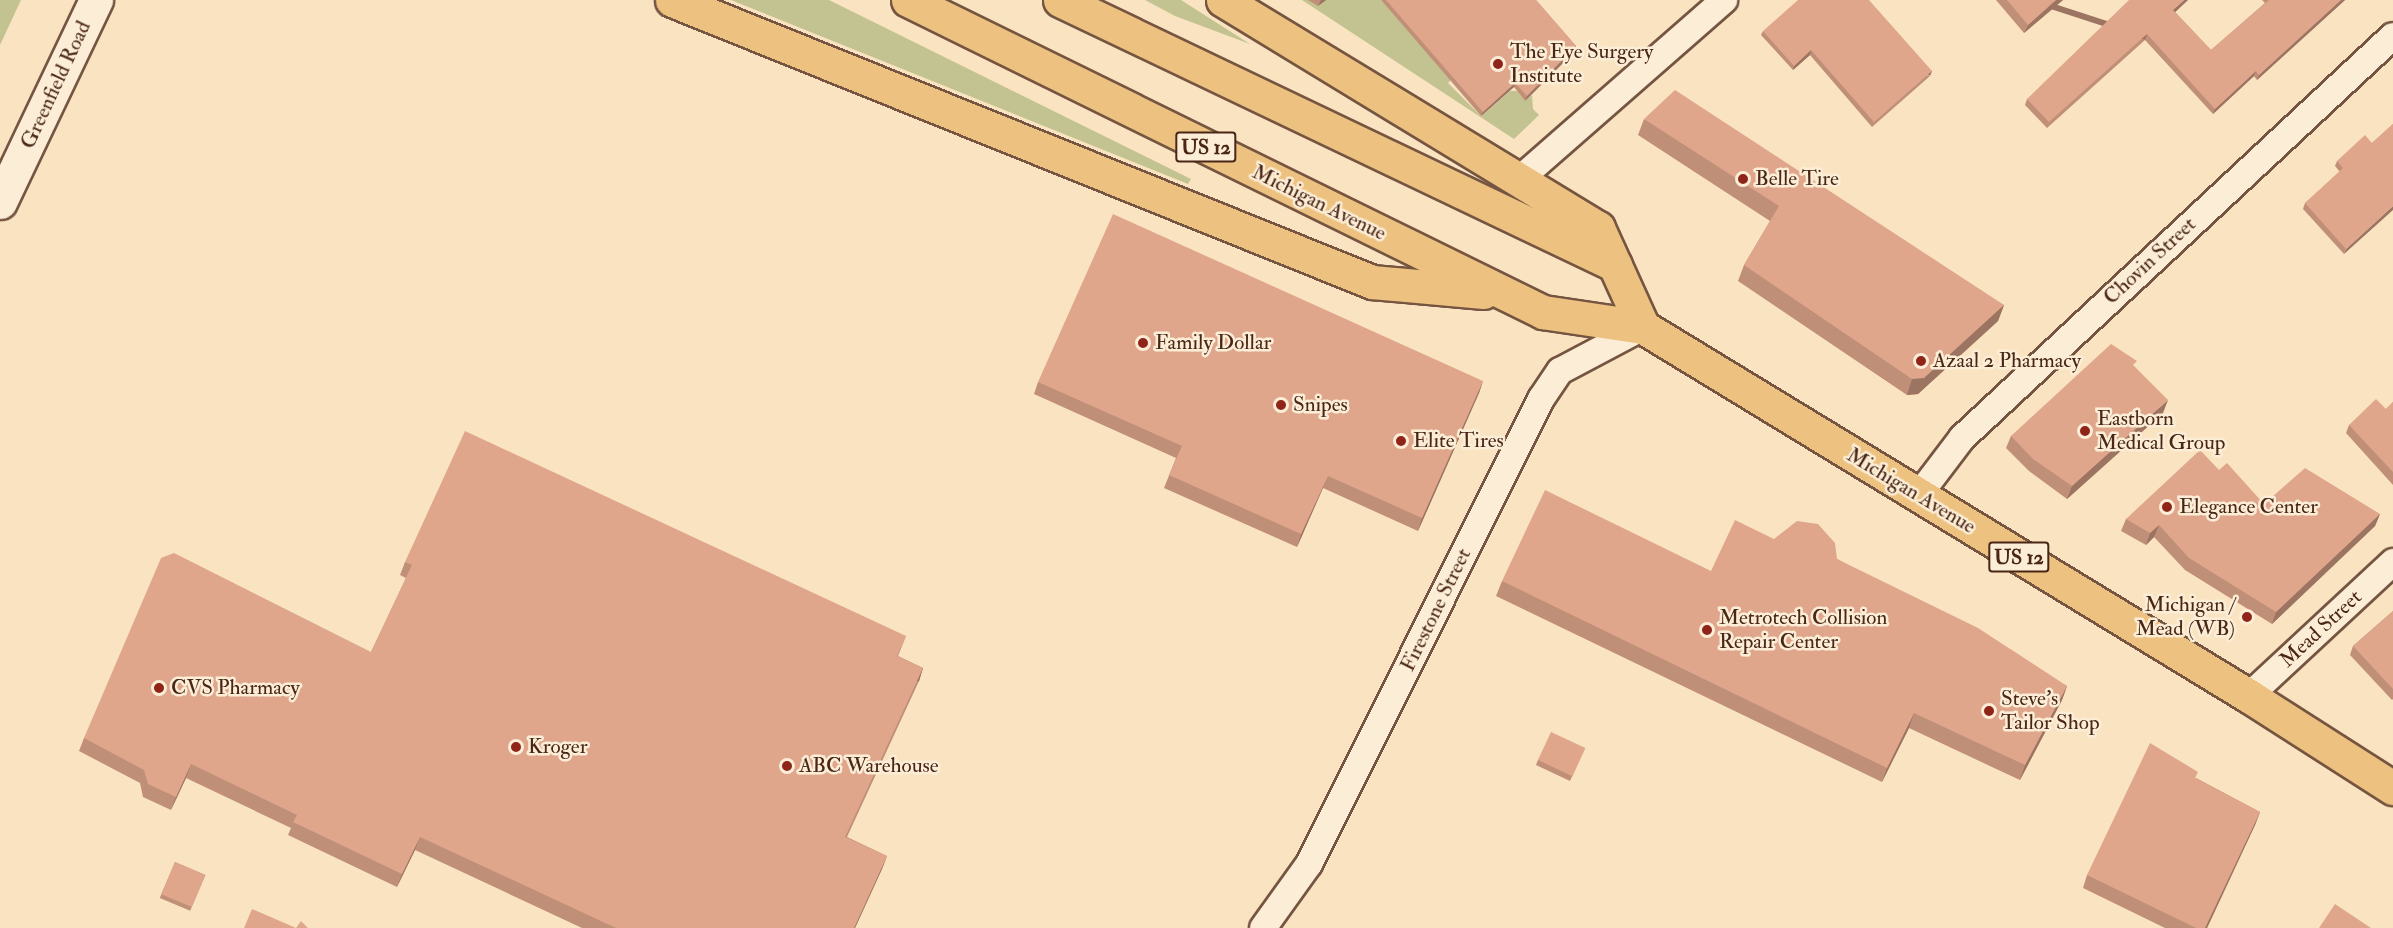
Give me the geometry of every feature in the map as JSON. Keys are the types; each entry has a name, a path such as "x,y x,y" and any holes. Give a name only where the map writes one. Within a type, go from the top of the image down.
{"main road":[{"name":"Greenfield Road","path":"0,202 96,0"},
{"path":"672,0 1372,282 1504,294"},
{"name":"Michigan Avenue","path":"908,0 1543,312 1643,327 2249,696 2393,788"},
{"path":"1060,0 1615,265"},
{"path":"1223,0 1521,178 1598,228 1643,327"}],"street":[{"path":"1521,178 1724,0"},
{"name":"Chovin Street","path":"1918,496 1962,438 2393,36"},
{"name":"Firestone Street","path":"1263,928 1309,864 1541,399 1560,371 1643,327"},
{"name":"Mead Street","path":"2249,696 2393,562"}],"green space":[{"path":"0,0 21,0 0,45"},
{"path":"731,0 829,0 1191,179 1188,184"},
{"path":"1145,0 1181,0 1250,44 1175,16"},
{"path":"1302,0 1382,0 1451,80 1448,83 1481,116 1510,91 1517,91 1525,101 1532,95 1533,109 1539,115 1514,139"}],"building":[{"name":"The Eye Surgery Institute","path":"1386,0 1536,0 1576,46 1527,96 1515,83 1483,112"},
{"path":"1798,0 1869,0 1932,71 1874,122 1811,50 1794,66 1763,31"},
{"path":"2007,0 2056,0 2028,25"},
{"path":"2129,0 2184,0 2173,10 2211,50 2269,0 2341,0 2259,75 2256,71 2215,109 2147,34 2049,122 2027,99"},
{"path":"1675,90 2004,305 1924,378 1912,379 1744,265 1779,206 1644,119"},
{"path":"2393,124 2393,206 2346,249 2305,203 2343,168 2337,161 2365,135 2372,143"},
{"path":"1113,214 1483,381 1422,518 1328,476 1301,534 1169,475 1182,446 1038,382"},
{"name":"Eastborn Medical Group","path":"2111,344 2137,361 2133,365 2168,400 2072,486 2033,459 2011,436"},
{"path":"2376,399 2386,409 2393,402 2393,472 2349,425"},
{"path":"465,431 906,636 897,656 923,668 845,837 887,856 854,928 616,928 420,837 402,874 293,822 297,815 191,764 176,797 148,784 144,770 84,738 161,558 174,553 371,652 412,565 405,562"},
{"path":"2200,450 2219,470 2227,463 2264,504 2305,468 2380,514 2276,612 2189,558 2159,525 2150,533 2126,519"},
{"path":"1545,490 1711,571 1735,520 1774,539 1797,521 1818,524 1835,543 1837,559 1978,628 2067,686 2025,765 1914,713 1887,768 1502,581"},
{"path":"2393,611 2393,689 2353,646"},
{"path":"1551,732 1585,748 1572,776 1538,760"},
{"path":"2150,743 2198,772 2195,778 2260,812 2205,928 2196,928 2087,875"},
{"path":"175,862 205,875 192,907 161,894"},
{"path":"2335,904 2371,928 2319,928"},
{"path":"252,909 296,928 244,928"},
{"path":"301,921 308,928 296,928"}],"place":[{"name":"The Eye Surgery Institute","path":"1498,64"},
{"name":"Belle Tire","path":"1743,179"},
{"name":"Family Dollar","path":"1143,343"},
{"name":"Azaal 2 Pharmacy","path":"1921,361"},
{"name":"Snipes","path":"1281,405"},
{"name":"Eastborn Medical Group","path":"2085,431"},
{"name":"Elite Tires","path":"1401,441"},
{"name":"Elegance Center","path":"2167,507"},
{"name":"Michigan / Mead (WB)","path":"2247,617"},
{"name":"Metrotech Collision Repair Center","path":"1707,630"},
{"name":"CVS Pharmacy","path":"159,688"},
{"name":"Steve's Tailor Shop","path":"1989,711"},
{"name":"Kroger","path":"516,747"},
{"name":"ABC Warehouse","path":"787,766"}]}
